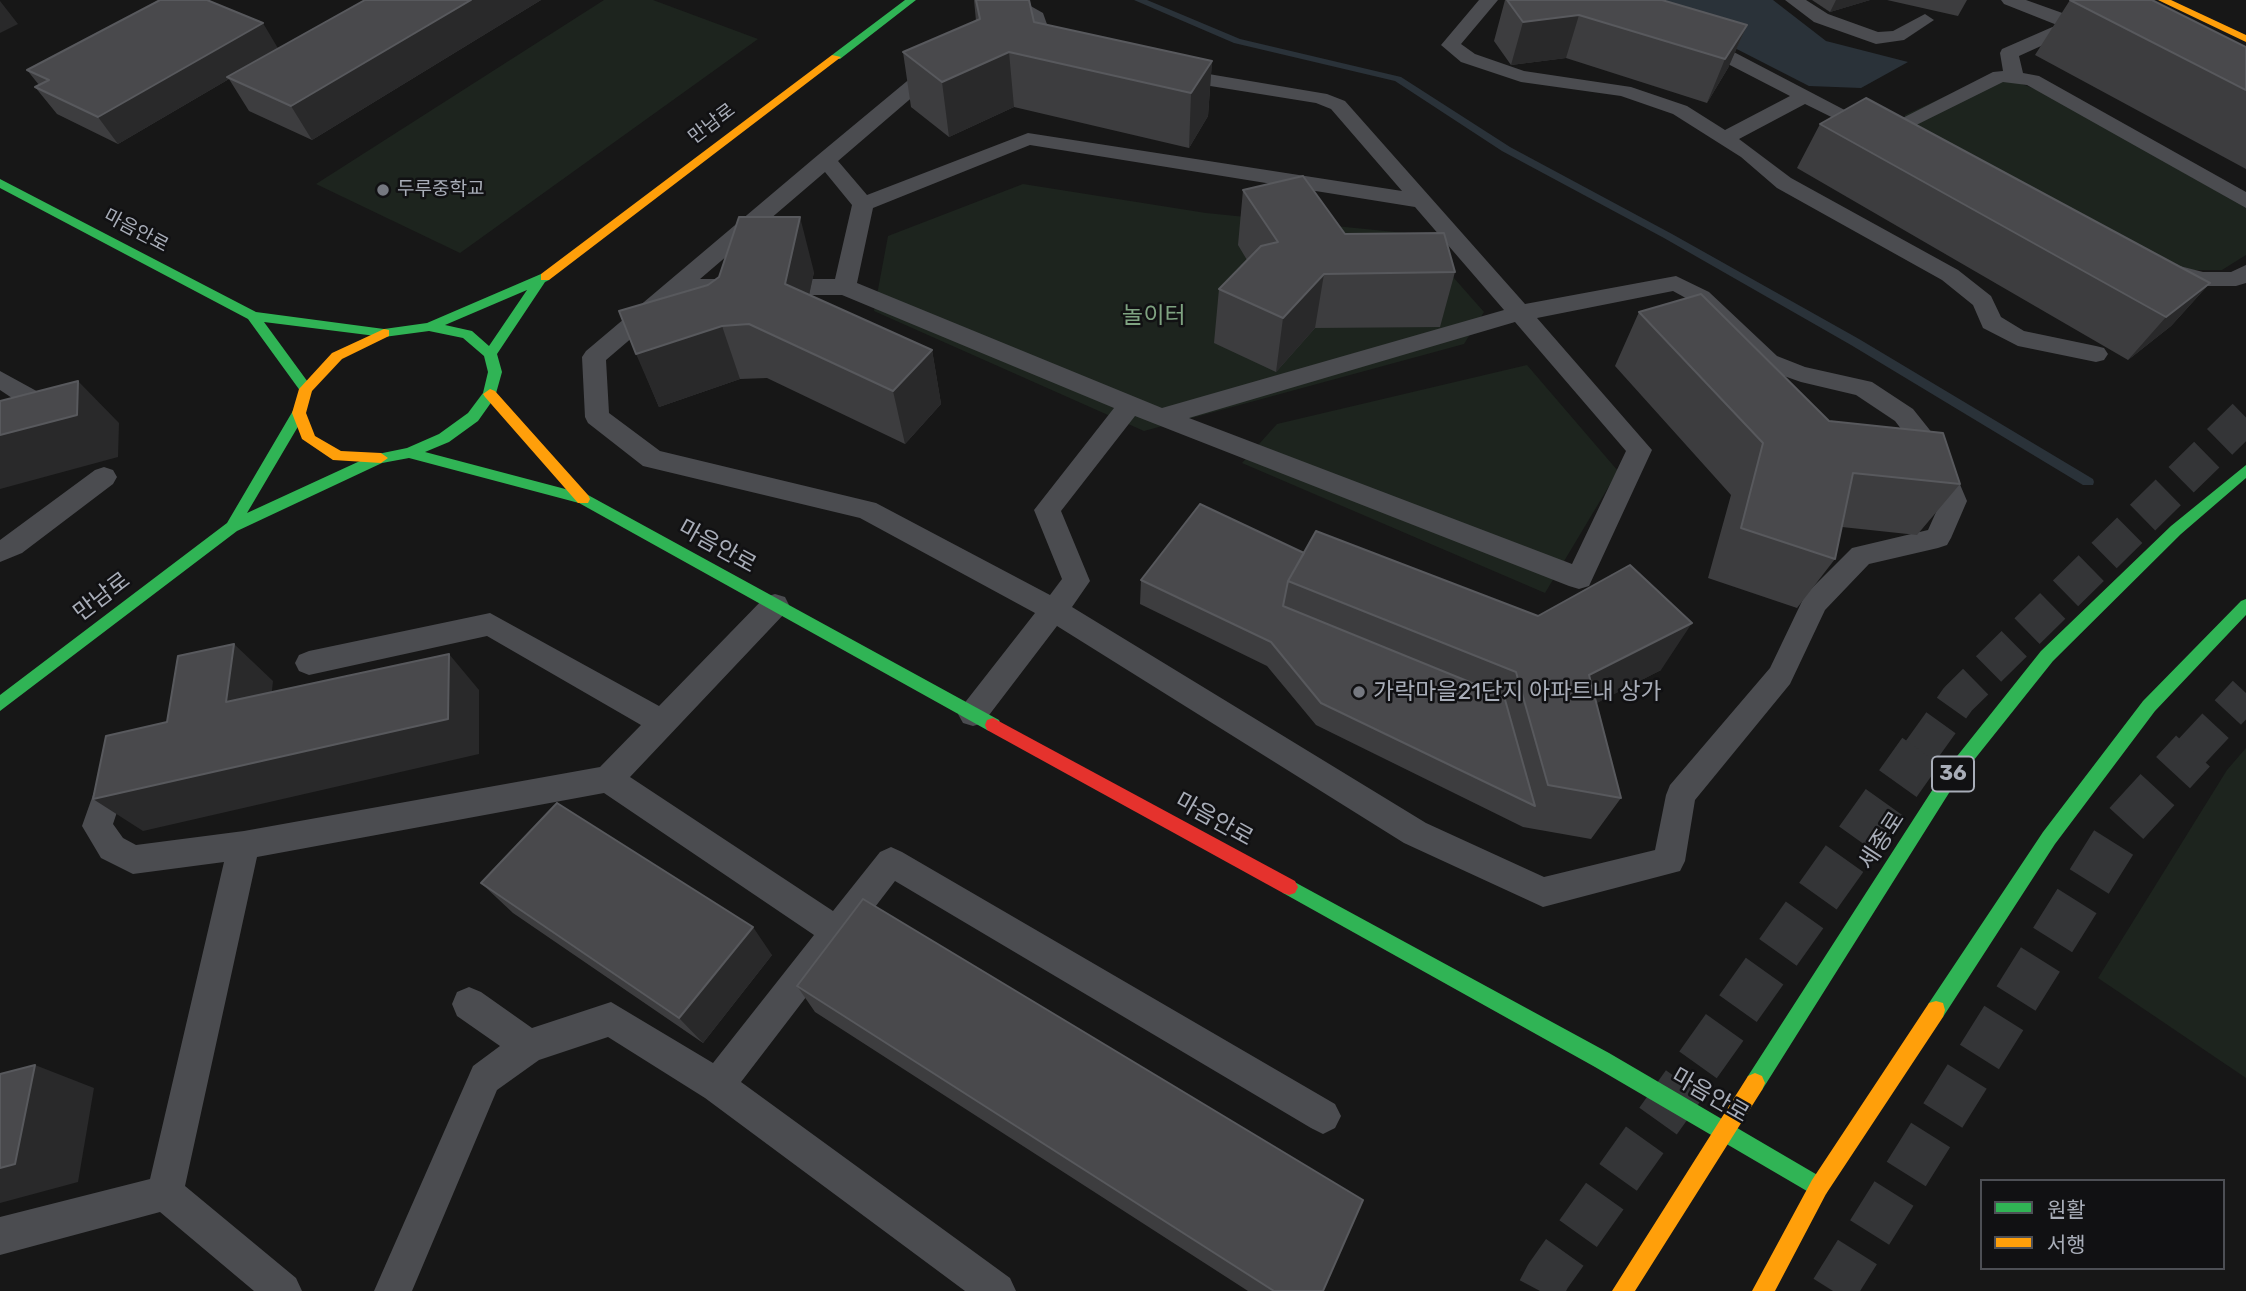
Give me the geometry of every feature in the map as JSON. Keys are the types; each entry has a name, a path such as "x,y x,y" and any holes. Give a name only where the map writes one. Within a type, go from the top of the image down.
{"street":[{"name":"만남로","path":"539,282 911,0"},
{"path":"2163,0 2246,39"},
{"name":"마음안로","path":"0,183 253,316"},
{"path":"253,316 384,333 429,327 539,282"},
{"path":"490,354 539,282"},
{"path":"253,316 306,389"},
{"path":"232,527 378,459 409,453 444,438 473,417 490,394 495,372 490,354 467,334 429,327"},
{"path":"232,527 299,413 306,389 337,356 384,333"},
{"path":"490,394 583,499"},
{"path":"299,413 309,439 338,456 378,459"},
{"path":"409,453 583,499"},
{"name":"세종로","path":"1622,1291 1948,780 2047,656 2176,530 2246,470"},
{"name":"마음안로","path":"583,499 1602,1060 1819,1187"},
{"name":"만남로","path":"0,704 232,527"},
{"path":"1763,1291 1819,1187 2049,838 2149,706 2246,605"}],"lane":[{"path":"1489,0 1450,45 1468,58 1521,76 1624,91 1680,110 1748,152 1784,183 1950,275 1983,300 1991,322 2018,338 2096,354"},
{"path":"1794,0 1821,18 1876,38 1897,36 1925,20"},
{"path":"2010,0 2075,24 2112,42"},
{"path":"981,29 1012,3 1037,17 1046,47 1073,57"},
{"path":"2014,77 2009,53 2075,24"},
{"path":"1685,34 1906,149"},
{"path":"950,55 594,358 597,417 652,459 867,510 1054,610 1415,833 1543,892 1669,861 1681,795 1733,729 1780,676 1815,603 1861,555 1938,538 1954,500 1936,456 1904,415 1863,388 1801,374 1769,362 1701,297 1676,283 1520,313 1160,417"},
{"path":"677,287 845,287 1160,417 1580,578 1639,450 1338,105 1320,98 1155,71"},
{"path":"1882,136 2000,76 2032,80 2246,201"},
{"path":"1725,138 1805,96"},
{"path":"863,204 1028,139 1421,201"},
{"path":"825,159 863,204"},
{"path":"845,287 863,204"},
{"path":"2147,264 2203,279 2236,279 2246,272"},
{"path":"0,379 33,400"},
{"path":"973,714 1076,581 1047,509 1130,405"},
{"path":"0,552 13,546 104,477"},
{"path":"118,762 97,826 112,848 133,860 244,845 608,779 775,605"},
{"path":"310,663 490,624 662,722"},
{"path":"608,779 838,933"},
{"path":"165,1193 244,845"},
{"path":"717,1086 891,862 1323,1116"},
{"path":"469,1004 529,1046"},
{"path":"393,1291 485,1077 529,1046 611,1020 717,1086 996,1291"},
{"path":"0,1236 165,1193"},
{"path":"165,1193 283,1291"}],"green space":[{"path":"604,0 653,0 758,39 460,253 316,184"},
{"path":"2014,81 2043,92 2246,208 2246,255 2222,270 2187,270 1904,127 1905,115 1972,84"},
{"name":"놀이터","path":"1023,184 1206,213 1415,234 1484,312 1464,344 1144,431 874,311 888,236"},
{"path":"1527,365 1618,471 1545,593 1242,463 1277,424"},
{"path":"2246,748 2246,1078 2098,978 2227,770"}],"shaded area":[{"path":"1641,0 1773,0 1826,41 1908,62 1861,88 1809,86"}],"building":[{"path":"160,0 207,0 263,23 98,117 35,87 49,80 27,70"},
{"path":"365,0 471,0 291,106 227,77"},
{"path":"976,0 1029,0 1034,22 1212,61 1191,93 1009,52 942,82 903,52 980,19"},
{"path":"1507,0 1662,0 1747,25 1725,59 1579,15 1523,22"},
{"path":"2070,0 2152,0 2246,47 2246,90"},
{"path":"1866,98 2210,283 2166,317 1820,124"},
{"path":"1303,176 1345,234 1444,233 1455,272 1324,274 1283,318 1219,289 1261,246 1278,242 1243,190"},
{"path":"739,217 800,217 785,284 932,350 893,391 749,324 722,326 636,354 619,311 708,285 719,277"},
{"path":"1701,294 1829,421 1943,433 1960,484 1853,473 1835,559 1741,528 1763,443 1639,312"},
{"path":"78,381 77,415 0,435 0,401"},
{"name":"가락마을21단지 아파트내 상가","path":"1200,504 1304,553 1288,581 1283,606 1504,696 1535,806 1321,703 1271,642 1141,580"},
{"path":"1316,531 1538,616 1630,565 1692,623 1589,675 1621,798 1548,785 1516,672 1288,581"},
{"path":"234,644 226,702 449,654 448,719 93,799 106,736 167,722 178,656"},
{"path":"557,803 753,927 679,1018 481,883"},
{"path":"863,899 1363,1200 1323,1291 1274,1291 797,986"},
{"path":"35,1065 15,1164 0,1168 0,1074"}],"waterway":[{"path":"1139,0 1237,41 1398,79 1506,149 1668,236 1855,342 2088,482"}],"tunnel":[{"path":"1920,752 1958,699 2246,416"},
{"path":"2191,752 2246,693"},
{"path":"1540,1291 1548,1276 1921,751"},
{"path":"1833,1291 2124,826 2193,751"}],"traffic: fast":[{"path":"836,57 911,0"},
{"path":"0,183 253,316 384,333 429,327 545,277"},
{"path":"490,354 539,282"},
{"path":"253,316 306,389"},
{"path":"381,458 409,453 444,438 473,417 490,394 495,372 490,354 467,334 429,327"},
{"path":"232,527 299,413"},
{"path":"409,453 583,499 993,725"},
{"path":"0,704 232,527 378,459"},
{"path":"1755,1083 1948,780 2047,656 2176,530 2246,470"},
{"path":"1936,1010 2049,838 2149,706 2246,605"},
{"path":"1289,887 1602,1060 1819,1187"}],"traffic: slow":[{"path":"2163,0 2246,39"},
{"path":"545,277 836,57"},
{"path":"381,458 338,456 309,439 299,413 306,389 337,356 384,333"},
{"path":"490,394 583,499"},
{"path":"1763,1291 1819,1187 1936,1010"},
{"path":"1623,1291 1755,1083"}],"traffic: jam":[{"path":"993,725 1289,887"}],"place":[{"name":"두루중학교","path":"383,190"},
{"name":"가락마을21단지 아파트내 상가","path":"1359,692"}]}
